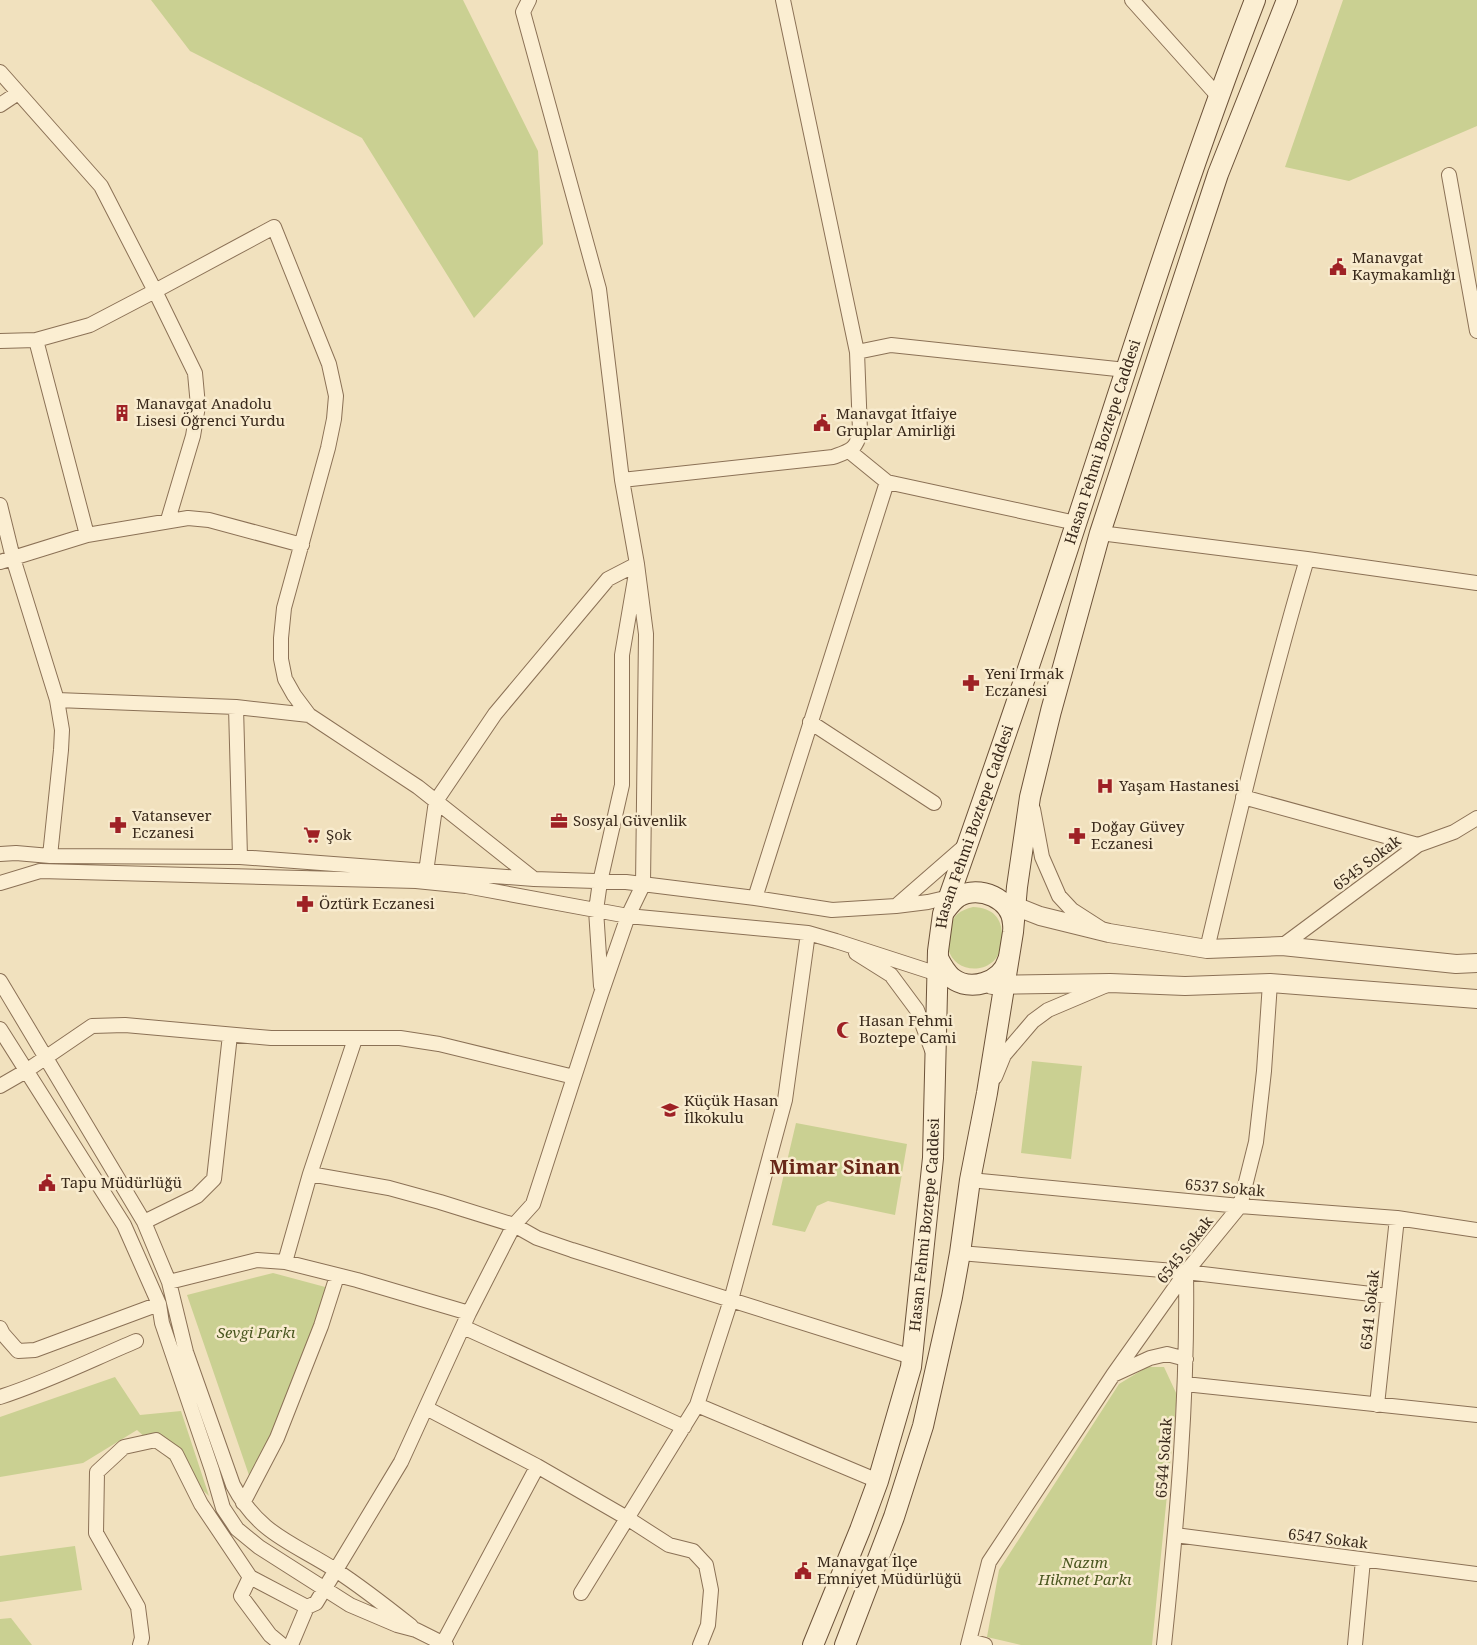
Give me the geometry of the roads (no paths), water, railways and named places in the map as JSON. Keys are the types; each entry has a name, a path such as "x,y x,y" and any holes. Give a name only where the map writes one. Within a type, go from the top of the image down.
{"main road":[{"name":"Hasan Fehmi Boztepe Caddesi","path":"813,1645 878,1481 911,1367 933,1158 935,1057 943,970 946,906 1048,609 1218,96 1255,0"},
{"name":"Hasan Fehmi Boztepe Caddesi","path":"845,1645 894,1517 923,1426 960,1253 970,1180 987,1093 1010,952 1013,932 1008,904 1030,797 1051,711 1100,534 1218,174 1287,0"},
{"path":"946,906 969,893 980,892 991,895 1008,904"},
{"path":"943,970 964,984 976,985 989,982 999,975 1006,964 1010,952"}],"street":[{"path":"291,1645 307,1607 316,1602 401,1462 469,1313 514,1225 533,1204 601,994 628,916 643,885 646,634 637,564 622,480 599,289 523,12 529,0"},
{"path":"622,480 833,456 849,451 858,443 860,431 857,352 783,0"},
{"path":"1132,0 1218,96"},
{"path":"0,72 101,186 195,373 198,406 193,436 168,520"},
{"path":"0,105 18,92"},
{"path":"1449,175 1477,331"},
{"path":"0,341 36,340 90,325 274,227 329,364 336,396 334,419 328,448 284,608 281,659 285,679 308,715 436,801 534,879"},
{"path":"36,340 86,535"},
{"path":"857,352 891,345 1126,370"},
{"path":"849,451 886,482 1076,523"},
{"path":"755,898 886,482"},
{"path":"0,505 7,560 57,700 62,730 50,856"},
{"path":"7,560 86,535 188,518 209,520 302,545"},
{"path":"1100,534 1307,559 1477,583"},
{"path":"1207,950 1282,642 1307,559"},
{"path":"426,872 436,801 495,714 608,579 637,564"},
{"path":"601,994 596,910 600,882 622,784 622,655 637,564"},
{"path":"57,700 236,707 308,715"},
{"path":"236,707 240,858"},
{"path":"810,722 934,803"},
{"path":"1030,797 1042,857 1059,896 1072,910 1109,934"},
{"path":"1243,797 1418,845"},
{"name":"6545 Sokak","path":"1282,946 1418,845 1454,832 1477,818"},
{"path":"896,906 967,845"},
{"path":"0,854 240,858 426,872 600,882 755,898 832,910 896,906 946,906"},
{"path":"0,884 40,871 416,881 466,886 628,916 808,933 943,970"},
{"path":"1008,904 1040,916 1109,934 1207,950 1282,946 1456,964 1477,963"},
{"path":"581,1594 697,1405 730,1300 785,1100 808,933"},
{"path":"836,941 891,975 917,1010 935,1057"},
{"path":"0,980 144,1222 169,1282 186,1352 233,1485 243,1503 255,1519 274,1534 336,1570 416,1630"},
{"path":"976,985 1110,983 1185,986 1270,983 1477,999"},
{"path":"987,1093 1004,1056 1033,1021 1048,1010 1110,983"},
{"name":"6545 Sokak","path":"969,1643 989,1562 1113,1375 1186,1272 1240,1206 1256,1142 1264,1071 1270,983"},
{"path":"0,1086 26,1071 92,1026 126,1025 271,1038 400,1038 438,1044 574,1078"},
{"path":"0,1029 124,1225 159,1304 162,1323 223,1508 237,1529 259,1547 350,1605 397,1625 416,1630 445,1644 538,1467"},
{"path":"144,1222 197,1196 214,1179 230,1035"},
{"path":"285,1262 310,1174 355,1039"},
{"path":"310,1174 389,1188 514,1225 537,1238 572,1250 912,1357"},
{"name":"6537 Sokak","path":"970,1180 1240,1206 1397,1218 1477,1230"},
{"name":"6541 Sokak","path":"1377,1405 1397,1218"},
{"path":"960,1253 1186,1272 1388,1296"},
{"path":"169,1282 257,1260 285,1262 469,1313"},
{"name":"6544 Sokak","path":"1164,1645 1175,1535 1186,1384 1186,1272"},
{"path":"243,1503 277,1438 321,1326 337,1276"},
{"path":"0,1328 18,1351 35,1350 159,1304"},
{"path":"463,1327 684,1427"},
{"path":"0,1396 33,1386 136,1341"},
{"path":"1113,1375 1150,1358 1167,1354 1186,1358"},
{"path":"1186,1384 1477,1415"},
{"path":"697,1405 878,1481"},
{"path":"426,1408 538,1467 668,1544 693,1551 706,1565 711,1590 708,1625 700,1645"},
{"path":"140,1645 142,1638 138,1606 96,1533 97,1472 124,1447 156,1440 176,1454 201,1504 250,1577 307,1607"},
{"name":"6547 Sokak","path":"1175,1535 1477,1574"},
{"path":"1354,1645 1363,1560"},
{"path":"250,1577 241,1596 270,1635 282,1645"},
{"path":"969,1643 985,1645"}],"place":[{"name":"Manavgat Kaymakamlığı","path":"1338,267"},
{"name":"Manavgat Anadolu Lisesi Öğrenci Yurdu","path":"122,413"},
{"name":"Manavgat İtfaiye Gruplar Amirliği","path":"822,423"},
{"name":"Yeni Irmak Eczanesi","path":"971,683"},
{"name":"Yaşam Hastanesi","path":"1105,786"},
{"name":"Sosyal Güvenlik","path":"559,821"},
{"name":"Vatansever Eczanesi","path":"118,825"},
{"name":"Şok","path":"312,835"},
{"name":"Doğay Güvey Eczanesi","path":"1077,836"},
{"name":"Öztürk Eczanesi","path":"305,904"},
{"name":"Hasan Fehmi Boztepe Cami","path":"845,1030"},
{"name":"Küçük Hasan İlkokulu","path":"670,1110"},
{"name":"Tapu Müdürlüğü","path":"47,1183"},
{"name":"Manavgat İlçe Emniyet Müdürlüğü","path":"803,1571"}],"district":[{"name":"Mimar Sinan","path":"835,1167"}],"park label":[{"name":"Sevgi Parkı","path":"256,1333"},
{"name":"Nazım Hikmet Parkı","path":"1085,1572"}]}
